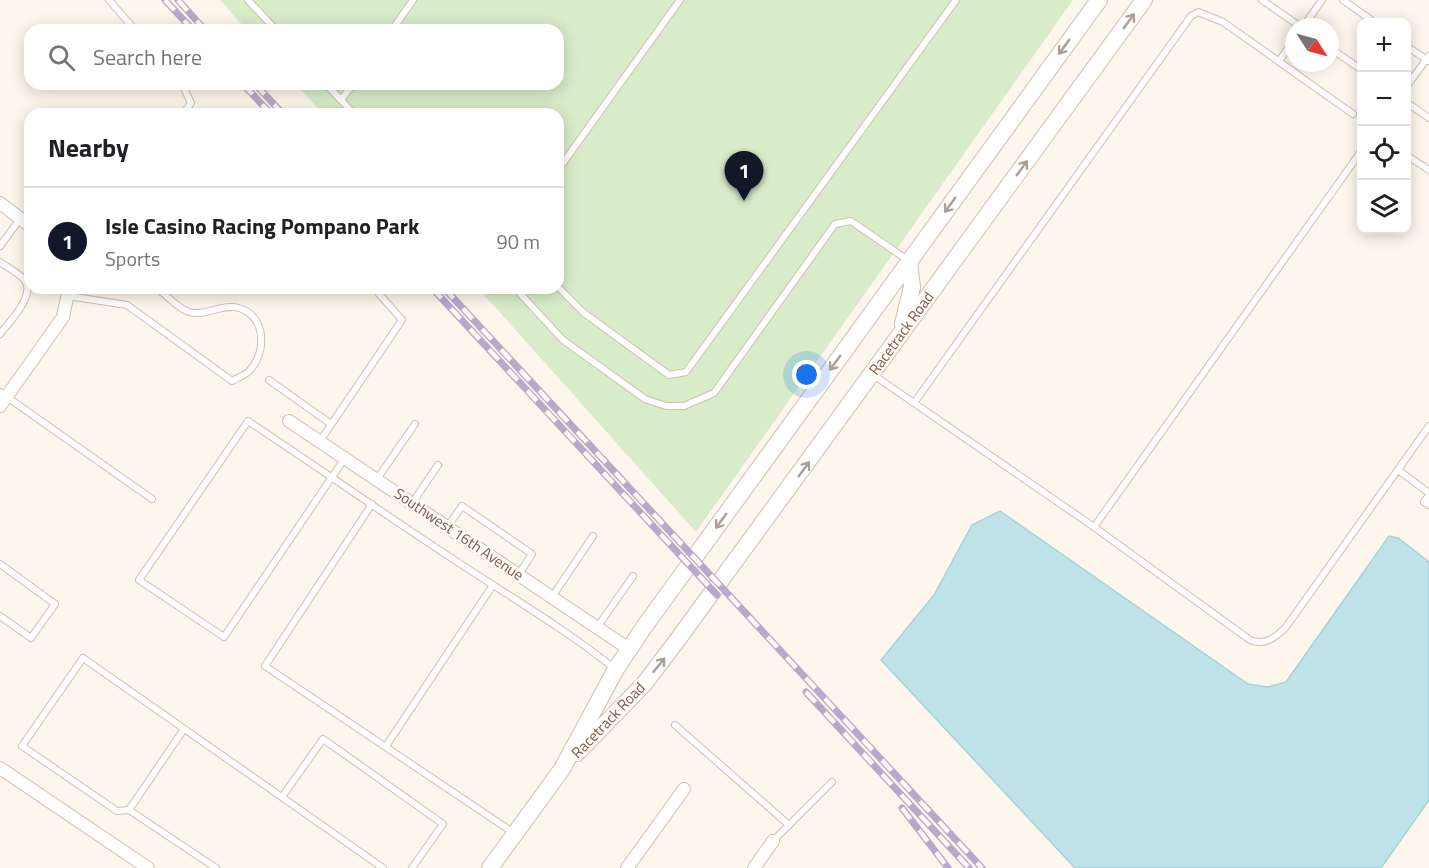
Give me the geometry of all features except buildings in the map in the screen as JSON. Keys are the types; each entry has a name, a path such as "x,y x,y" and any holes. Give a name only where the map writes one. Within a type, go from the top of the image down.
{"street":[{"name":"Racetrack Road","path":"562,769 629,649 1099,0"},
{"name":"Racetrack Road","path":"562,769 661,663 1144,0"},
{"path":"0,203 24,221"},
{"path":"901,334 912,287 909,261"},
{"path":"2,398 63,317 69,294"},
{"name":"Southwest 16th Avenue","path":"289,421 598,626 629,649"},
{"path":"0,768 148,868"},
{"path":"490,868 562,769"},
{"path":"627,868 684,789"},
{"path":"757,867 773,841"}],"lane":[{"path":"109,0 130,24"},
{"path":"248,0 270,24"},
{"path":"396,24 413,0"},
{"path":"564,162 680,0"},
{"path":"564,292 584,314 669,375 686,372 956,0"},
{"path":"1262,0 1289,18"},
{"path":"1309,18 1322,0"},
{"path":"1343,0 1368,18"},
{"path":"914,403 1191,16 1198,12 1223,22 1353,114"},
{"path":"1411,48 1428,59 1411,82"},
{"path":"1279,61 1285,53"},
{"path":"1339,54 1357,67"},
{"path":"185,90 191,103 187,108"},
{"path":"332,90 348,108"},
{"path":"341,100 348,90"},
{"path":"1411,105 1429,118"},
{"path":"1094,527 1357,157"},
{"path":"1411,158 1429,170"},
{"path":"521,294 563,340 645,399 666,406 684,406 714,393 835,224 851,221 909,261"},
{"path":"0,246 24,223"},
{"path":"0,262 24,279"},
{"path":"0,334 23,303 25,294"},
{"path":"78,294 127,305 232,381 248,373 259,356 263,338 258,324 250,314 239,308 192,313 176,306 163,294"},
{"path":"319,442 402,320 379,294"},
{"path":"872,374 1094,527 1250,640 1259,644 1277,636 1286,627 1429,426"},
{"path":"269,380 331,424"},
{"path":"2,398 152,499"},
{"path":"345,458 332,477 224,637 139,580 248,421 332,477 493,585 589,648 616,669"},
{"path":"377,479 415,424"},
{"path":"412,502 438,465"},
{"path":"1398,470 1429,494 1426,504"},
{"path":"372,504 265,666 515,834"},
{"path":"448,526 462,506 532,554 519,574"},
{"path":"552,597 593,536"},
{"path":"0,564 55,604 31,638 0,616"},
{"path":"598,626 633,576"},
{"path":"386,746 493,585"},
{"path":"216,868 129,810 117,811 22,747 83,658 383,868"},
{"path":"675,725 789,825"},
{"path":"129,810 184,729"},
{"path":"282,798 323,739 443,824 412,868"},
{"path":"773,841 832,782"}],"green space":[{"path":"220,0 1073,0 696,532 483,294 564,294 564,108 318,108 301,90 564,90 564,24 242,24"}],"water":[{"path":"1000,511 1248,684 1268,687 1286,682 1389,536 1398,538 1429,562 1429,800 1381,868 1075,868 881,660 934,595 972,525"}],"railway":[{"path":"165,0 187,24"},
{"path":"178,0 200,24"},
{"path":"249,90 265,108"},
{"path":"261,90 277,108"},
{"path":"438,294 717,595"},
{"path":"450,294 982,868"},
{"path":"806,692 969,868"},
{"path":"902,808 948,868"}],"place":[{"name":"Isle Casino Racing Pompano Park","path":"744,201"}]}
